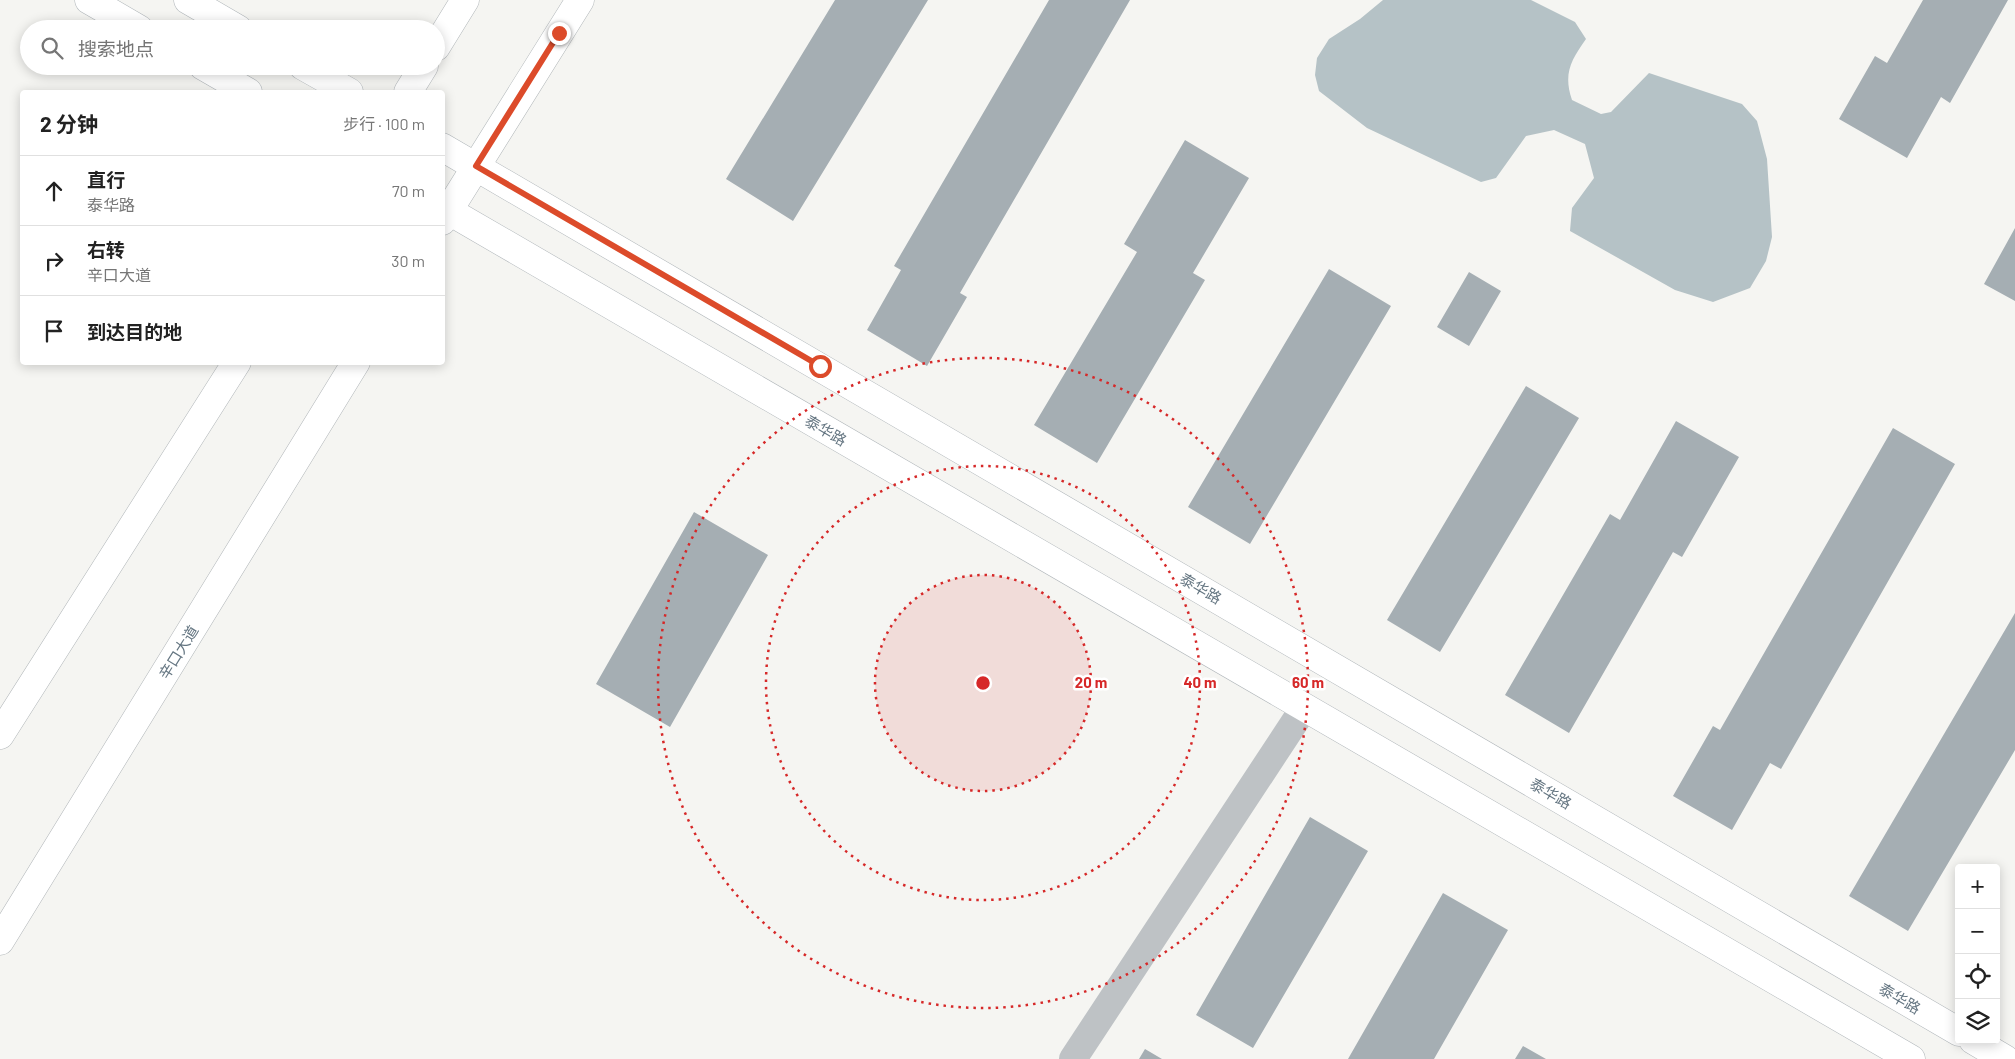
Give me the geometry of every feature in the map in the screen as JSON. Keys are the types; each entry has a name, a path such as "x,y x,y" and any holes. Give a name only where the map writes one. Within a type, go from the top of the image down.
{"main road":[{"path":"89,0 123,20"},
{"path":"188,0 222,20"},
{"path":"445,32 465,0"},
{"path":"445,213 580,0"},
{"path":"219,75 245,90"},
{"path":"319,75 345,90"},
{"path":"409,90 418,75"},
{"name":"泰华路","path":"445,149 1955,1030"},
{"name":"泰华路","path":"445,213 1911,1059"},
{"path":"0,735 235,365"},
{"name":"辛口大道","path":"0,940 354,365"},
{"path":"1980,1044 2005,1059"}],"street":[{"path":"1073,1059 1304,708"}],"shaded area":[{"path":"1383,0 1531,0 1575,22 1586,39 1576,54 1570,68 1569,91 1572,100 1601,114 1611,112 1649,73 1742,104 1757,121 1767,159 1772,237 1766,261 1750,288 1713,302 1675,290 1570,231 1572,208 1594,178 1585,144 1554,130 1526,136 1496,178 1481,182 1367,128 1319,91 1315,75 1317,58 1329,39 1360,19"}],"building":[{"path":"835,0 928,0 793,221 726,179"},
{"path":"1049,0 1130,0 960,293 967,297 927,366 867,330 901,270 894,266"},
{"path":"1923,0 2008,0 1950,103 1941,97 1907,158 1839,119 1875,56 1887,63"},
{"path":"1185,140 1249,178 1193,273 1205,280 1097,463 1034,425 1137,252 1124,244"},
{"path":"2015,228 2015,301 1984,284"},
{"path":"1329,269 1391,306 1250,544 1188,507"},
{"path":"1469,272 1501,291 1469,346 1437,327"},
{"path":"1526,386 1579,418 1440,652 1387,620"},
{"path":"1676,421 1739,457 1682,557 1673,552 1569,733 1505,695 1610,514 1620,520"},
{"path":"1893,428 1955,464 1781,769 1770,763 1732,830 1673,796 1713,726 1720,730"},
{"path":"694,512 768,555 670,727 596,684"},
{"path":"2015,613 2015,750 1908,931 1849,896"},
{"path":"1310,817 1368,851 1253,1048 1196,1015"},
{"path":"1443,893 1508,930 1434,1059 1348,1059"},
{"path":"1523,1046 1546,1059 1515,1059"},
{"path":"1145,1049 1162,1059 1139,1059"}],"route":[{"path":"559,33 476,166 820,366"}]}
